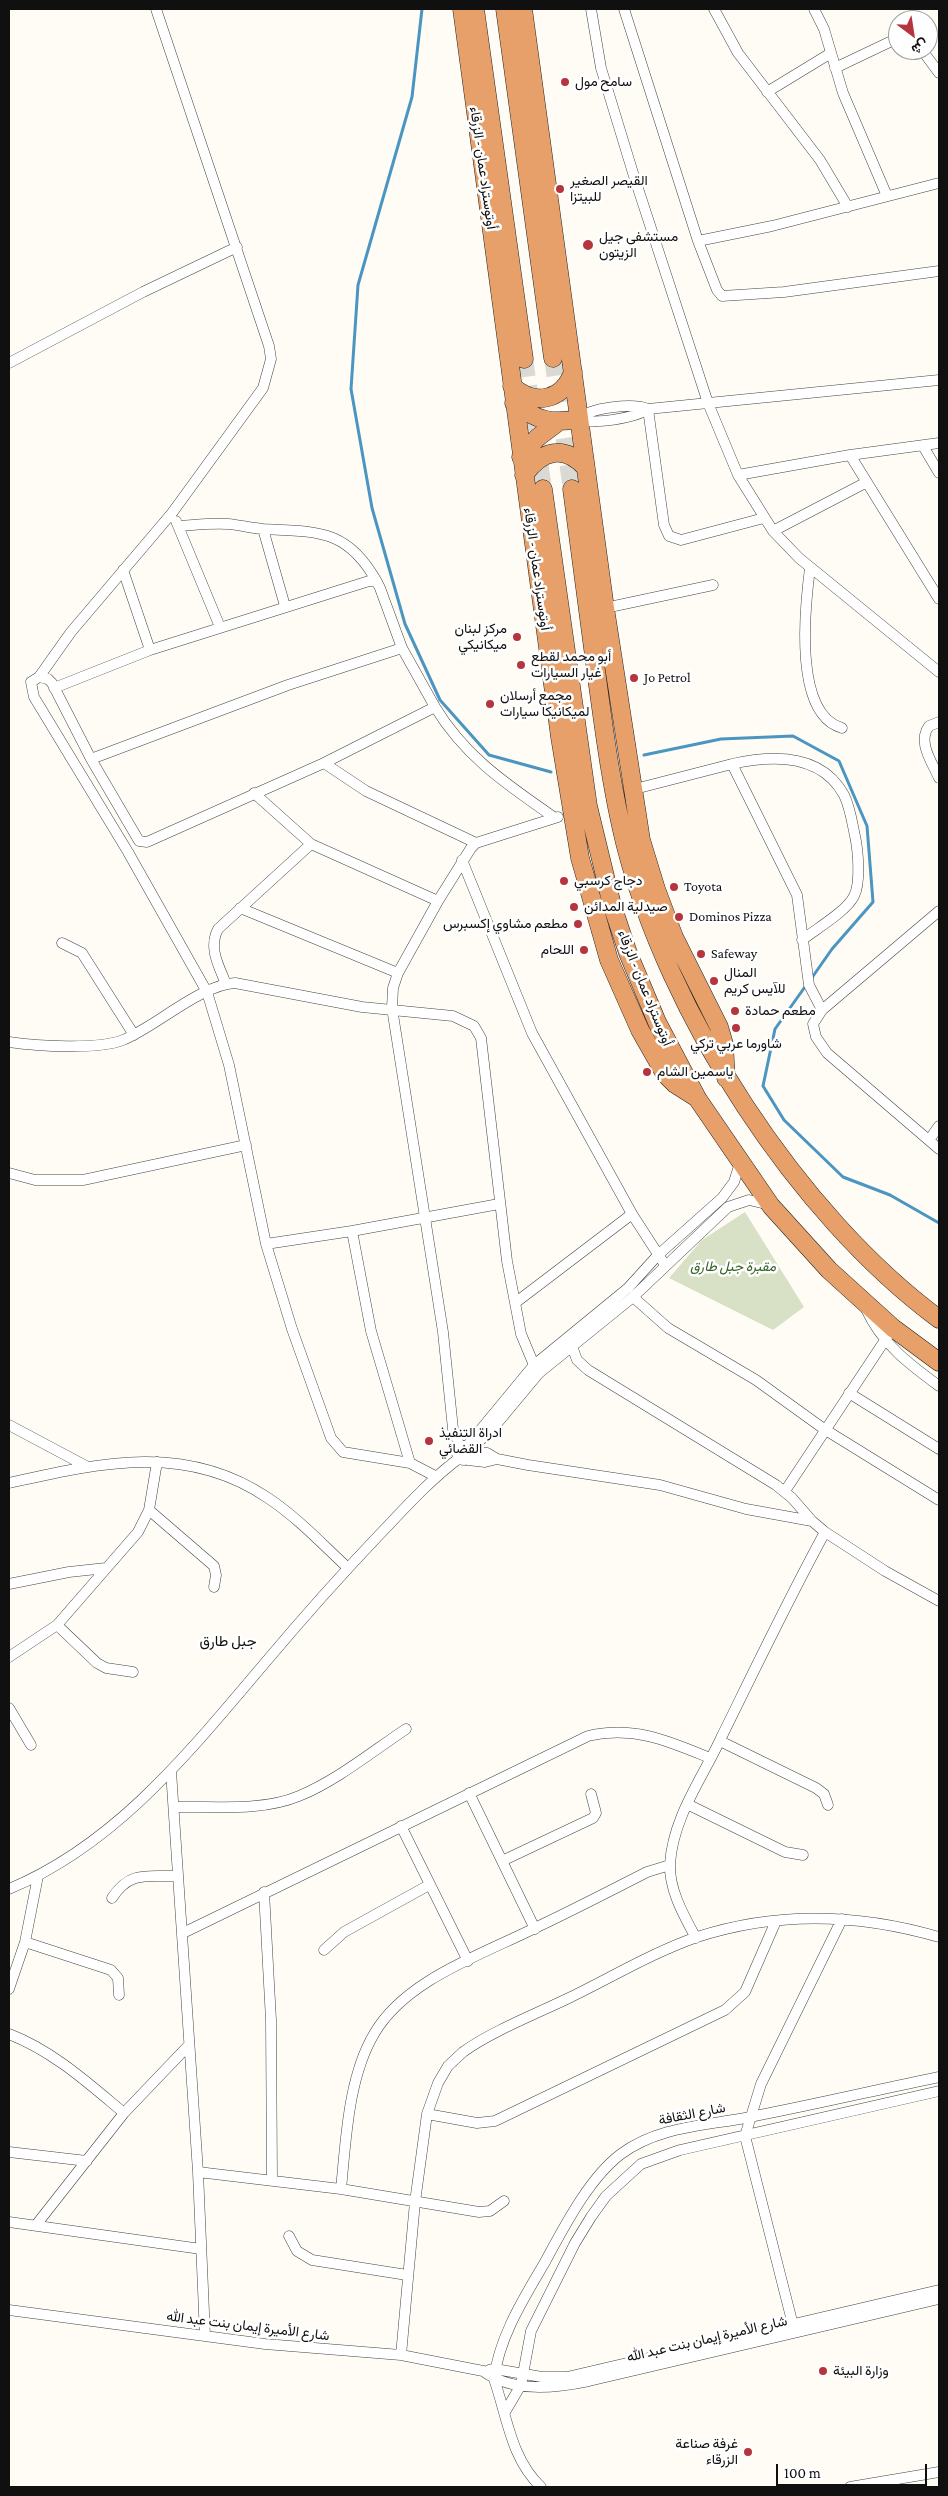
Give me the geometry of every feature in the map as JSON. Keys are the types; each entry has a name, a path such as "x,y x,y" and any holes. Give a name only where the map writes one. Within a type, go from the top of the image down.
{"highway":[{"name":"أوتوستراد عمان - الزرقاء","path":"462,9 524,475 563,815 580,858 609,960 623,996 658,1064 675,1084 697,1098"},
{"name":"أوتوستراد عمان - الزرقاء","path":"475,9 524,359"},
{"path":"505,9 553,358"},
{"path":"522,9 631,790 641,840 666,940 703,1037 726,1078 768,1139 827,1212 886,1275 939,1319"},
{"path":"513,394 542,399 553,397 566,386 573,372"},
{"path":"513,394 534,416 557,423"},
{"path":"521,457 537,438 557,423 579,419"},
{"path":"524,475 537,459 558,452 579,460 586,468"},
{"name":"أوتوستراد عمان - الزرقاء","path":"543,489 588,806 612,904 628,953 657,1022 697,1098 771,1206 817,1257 861,1299 889,1334 939,1362"},
{"path":"572,489 610,768 626,844 640,894 666,940"},
{"path":"609,960 628,953"}],"street":[{"path":"156,9 237,247 269,346 271,359 263,388 172,513 71,632 39,677 31,682 34,697 128,852 207,992 228,1065 266,1244 292,1329 335,1444 343,1452 410,1463 435,1476"},
{"path":"591,9 593,30 603,76 708,403 738,475 773,531 810,568 939,672"},
{"path":"624,9 698,241 717,290 725,297 784,292 939,271"},
{"path":"714,9 738,53 820,160 848,207"},
{"path":"814,9 824,30 835,68 859,133 887,196"},
{"path":"835,68 888,43"},
{"path":"767,92 831,53"},
{"path":"929,60 939,73"},
{"path":"698,241 848,207 939,183"},
{"path":"9,363 142,292 237,247"},
{"path":"579,419 597,421 635,415 648,409 939,380"},
{"path":"648,409 664,525 669,536 681,540 764,518"},
{"path":"738,475 850,455 939,443"},
{"path":"923,446 939,473"},
{"path":"850,455 865,483 939,600"},
{"path":"773,531 865,483"},
{"path":"172,513 220,627"},
{"path":"178,526 228,524 263,529 308,530 332,536 360,558 377,582 402,648 435,707 456,736 490,773 563,815"},
{"path":"263,529 285,606"},
{"path":"810,568 806,623 808,681 822,714 832,725 842,728"},
{"path":"123,570 150,650"},
{"path":"54,688 150,650 220,627 369,581 377,582"},
{"path":"605,608 713,585"},
{"path":"91,759 288,685 402,648"},
{"path":"39,677 48,679 54,688 91,759 139,841 147,842 324,763 435,707"},
{"path":"939,722 929,726 924,738 927,752 939,778"},
{"path":"631,790 757,759 782,758 805,763 823,771 844,796 857,846 855,895 846,907 802,940"},
{"path":"324,763 366,791 476,843"},
{"path":"732,764 795,889 809,985 822,1010"},
{"path":"254,793 311,844 438,900"},
{"path":"466,1452 453,1429 443,1332 392,1008 393,988 398,973 438,900 462,860 476,843 563,815"},
{"path":"226,984 214,954 214,939 218,929 311,844"},
{"path":"462,860 532,1032 632,1214 665,1265"},
{"path":"240,908 398,973"},
{"path":"939,912 822,1010 813,1024 816,1037 822,1046 939,1149"},
{"path":"62,943 82,953 134,1035"},
{"path":"9,1042 95,1045 112,1043 134,1035 207,992 226,984 251,985 362,1007 392,1008 453,1016 469,1022 478,1031 481,1038 489,1096 499,1204 515,1303 521,1334 534,1365"},
{"path":"929,1140 939,1126"},
{"path":"9,1173 44,1180 83,1180 246,1146"},
{"path":"466,1452 534,1365 628,1288 658,1255 729,1190 734,1182 740,1163"},
{"path":"9,1888 38,1876 126,1815 153,1791 348,1568 435,1476 494,1427 539,1373 633,1297 728,1207 749,1200 761,1201 771,1206"},
{"path":"266,1244 352,1231 499,1204"},
{"path":"515,1303 632,1214"},
{"path":"352,1231 372,1330 410,1463"},
{"path":"633,1297 668,1328 756,1380 824,1429 939,1500"},
{"path":"785,1491 824,1429 889,1334 908,1364 939,1386"},
{"path":"572,1346 577,1360 588,1370 785,1491 812,1521 825,1532 885,1571 939,1601"},
{"path":"849,1394 939,1449"},
{"path":"9,1425 86,1466"},
{"path":"466,1452 487,1453 496,1459 660,1485 746,1509 812,1521"},
{"path":"9,1657 56,1625 138,1532 149,1510 157,1462"},
{"path":"9,1483 86,1466 157,1462 190,1464 237,1479 284,1510 348,1568"},
{"path":"149,1510 214,1566 216,1574 214,1587"},
{"path":"696,1938 679,1907 670,1866 675,1835 687,1804 720,1741 761,1654 825,1532"},
{"path":"9,1584 69,1572 106,1568"},
{"path":"56,1625 97,1663 106,1668 133,1672"},
{"path":"9,1708 31,1746"},
{"path":"174,1806 263,1804 298,1797 323,1784 406,1729"},
{"path":"183,1933 571,1742 604,1732 651,1735 710,1758"},
{"path":"720,1741 816,1788 824,1794 828,1805"},
{"path":"171,1772 198,2172 205,2336"},
{"path":"469,1793 535,1929"},
{"path":"502,1861 593,1818 596,1813 591,1794"},
{"path":"687,1804 785,1852 803,1855"},
{"path":"401,1826 468,1961"},
{"path":"341,2189 350,2107 364,2056 373,2035 389,2012 414,1990 468,1961 647,1872 670,1866"},
{"path":"9,1989 25,1942 38,1876"},
{"path":"112,1898 126,1881 134,1878 178,1876"},
{"path":"324,1950 344,1932 429,1885"},
{"path":"264,1892 271,2020 272,2180"},
{"path":"401,2355 407,2275 427,2114 438,2083 448,2066 468,2048 643,1961 696,1938 750,1924 809,1917 842,1919 902,1927 939,1937"},
{"path":"794,2328 745,2136 760,2084 842,1919"},
{"path":"427,2114 469,2122 495,2121 724,2010 745,1992 776,1920"},
{"path":"25,1942 111,1970 118,1978 119,1994"},
{"path":"9,2034 32,2043 49,2054 124,2114"},
{"path":"36,2225 124,2114 188,2046"},
{"name":"شارع الثقافة","path":"495,2374 505,2338 524,2298 562,2231 608,2165 627,2150 656,2135 749,2118 939,2077"},
{"path":"505,2412 521,2380 531,2331 576,2243 606,2196 641,2164 662,2155 939,2091"},
{"path":"9,2152 87,2161"},
{"path":"198,2172 341,2189 479,2212 490,2212 504,2201"},
{"path":"9,2222 201,2249"},
{"path":"289,2236 297,2251 312,2260 407,2275"},
{"name":"شارع الأميرة إيمان بنت عبد الله","path":"9,2310 265,2344 401,2355 558,2387 589,2381 939,2290"},
{"name":"شارع الأميرة إيمان بنت عبد الله","path":"794,2328 939,2299"},
{"path":"495,2374 509,2431 521,2462 541,2487"},
{"path":"850,2487 939,2472"}],"green space":[{"name":"مقبرة جبل طارق","path":"745,1212 804,1307 773,1330 669,1278 702,1240"}],"waterway":[{"path":"422,9 412,97 358,285 351,389 372,508 405,624 440,700 489,755 551,772"},
{"path":"644,755 721,739 793,736 839,761 867,826 873,902 832,949 811,979"},
{"path":"807,984 775,1029 763,1086 784,1120 843,1177 890,1195 939,1223"}],"tunnel":[{"path":"553,358 572,489"},
{"path":"524,359 543,489"}],"place":[{"name":"سامح مول","path":"565,82"},
{"name":"القيصر الصغير للبيتزا","path":"560,189"},
{"name":"مستشفى جيل الزيتون","path":"588,245"},
{"name":"مركز لبنان ميكانيكي","path":"517,637"},
{"name":"أبو محمد لقطع غيار السيارات","path":"521,665"},
{"name":"Jo Petrol","path":"634,678"},
{"name":"مجمع أرسلان لميكانيكا سيارات","path":"490,704"},
{"name":"دجاج كرسبي","path":"564,881"},
{"name":"Toyota","path":"674,887"},
{"name":"صيدلية المدائن","path":"574,907"},
{"name":"Dominos Pizza","path":"679,917"},
{"name":"مطعم مشاوي إكسبرس","path":"578,924"},
{"name":"اللحام","path":"584,950"},
{"name":"Safeway","path":"701,954"},
{"name":"المنال للآيس كريم","path":"714,981"},
{"name":"مطعم حمادة","path":"735,1011"},
{"name":"شاورما عربي تركي","path":"736,1028"},
{"name":"ياسمين الشام","path":"647,1072"},
{"name":"ادراة التنفيذ القضائي","path":"429,1441"},
{"name":"وزارة البيئة","path":"823,2371"},
{"name":"غرفة صناعة الزرقاء","path":"748,2452"}],"district":[{"name":"جبل طارق","path":"228,1641"}]}
